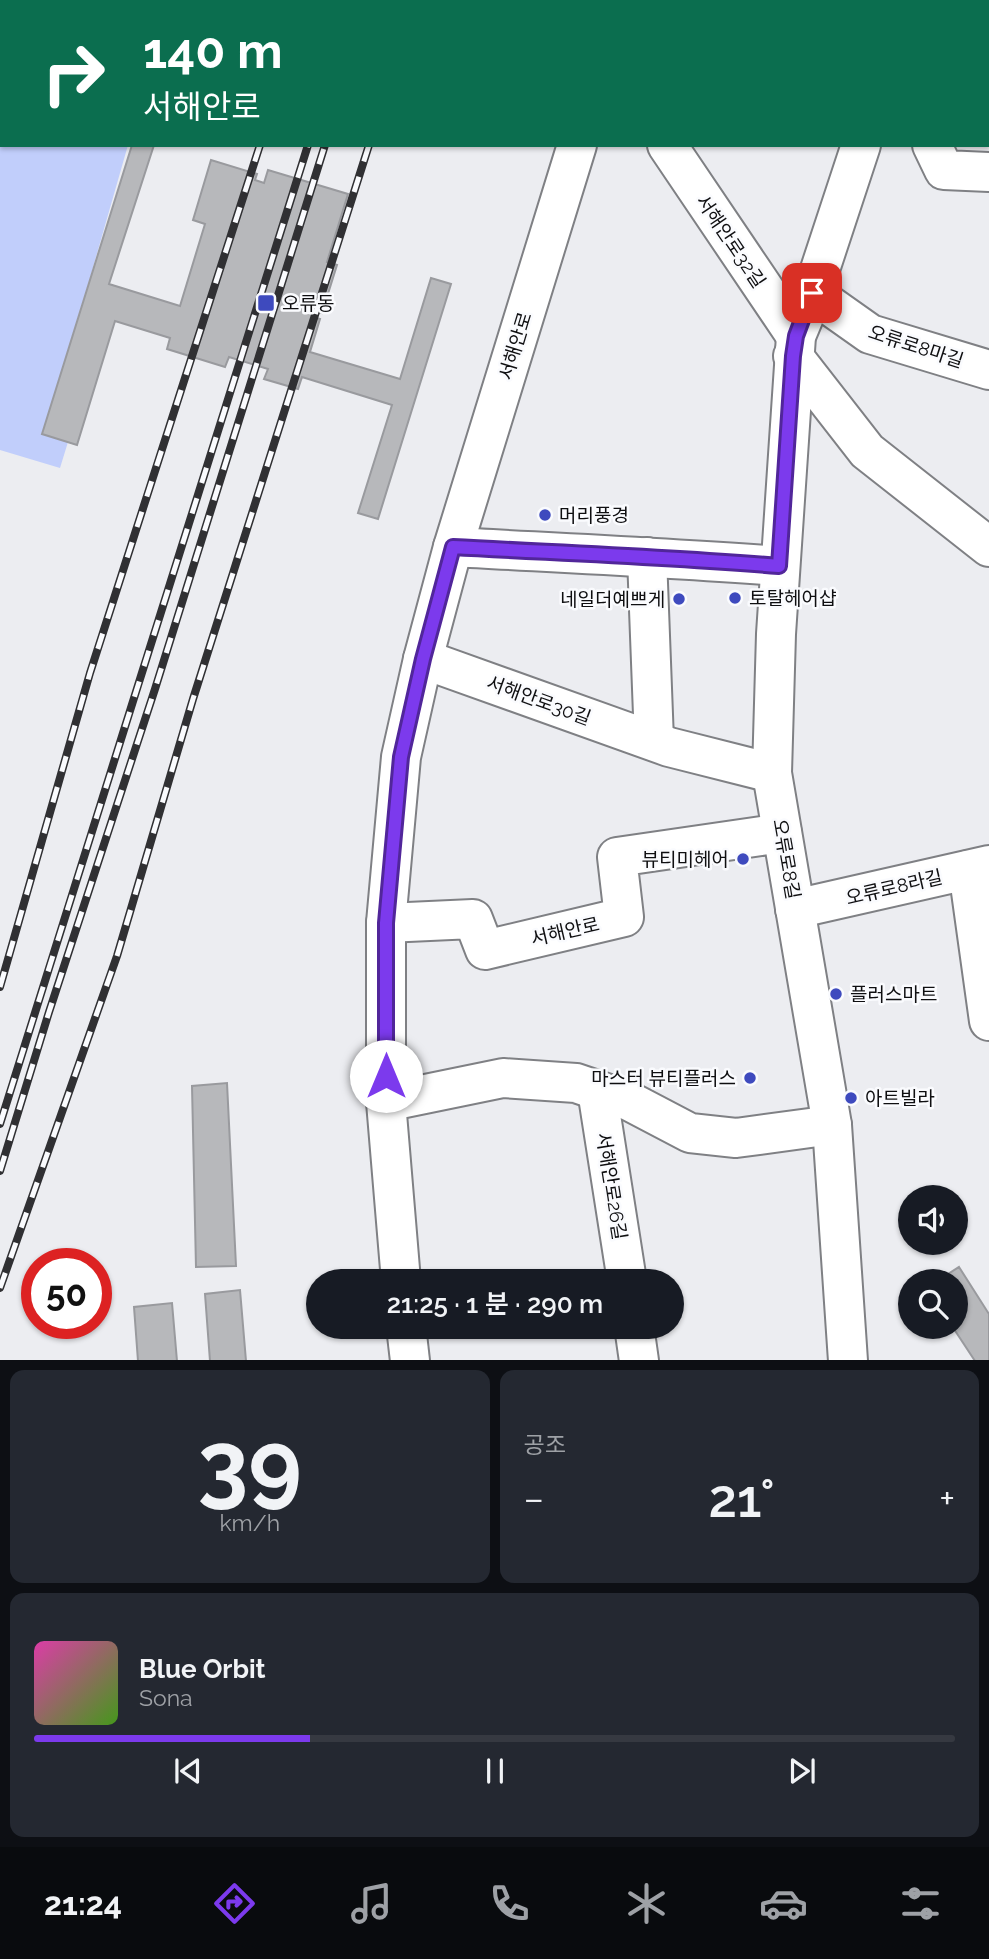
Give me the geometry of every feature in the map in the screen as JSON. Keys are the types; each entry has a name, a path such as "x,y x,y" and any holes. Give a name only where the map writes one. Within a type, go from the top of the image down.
{"street":[{"name":"서해안로","path":"400,1269 386,1102 386,923 401,757 423,659 453,547 577,147"},
{"name":"서해안로32길","path":"668,147 795,346"},
{"name":"오류로8길","path":"848,1360 832,1125 772,773 779,566 795,346 860,147"},
{"path":"933,147 944,170 989,172"},
{"name":"오류로8마길","path":"812,293 870,334 989,370"},
{"path":"795,346 867,451 989,547"},
{"path":"453,547 779,566"},
{"path":"647,557 654,741"},
{"name":"서해안로30길","path":"423,659 654,741 772,773"},
{"name":"서해안로","path":"386,923 473,919 485,950 624,917 617,857 782,833"},
{"name":"오류로8라길","path":"795,909 979,867 989,1021"},
{"path":"386,1102 503,1078 576,1083 629,1101 690,1133 736,1138 832,1125"},
{"name":"서해안로26길","path":"597,1090 625,1269"},
{"path":"408,1339 410,1360"},
{"path":"636,1339 639,1360"}],"shaded area":[{"path":"0,147 127,147 42,433 68,442 60,468 0,450"}],"building":[{"path":"131,147 153,147 109,284 180,306 205,224 193,220 211,160 257,174 255,180 264,183 268,170 348,194 327,262 337,265 322,313 318,312 316,318 320,319 310,352 400,379 431,278 451,284 378,519 358,513 392,405 302,377 298,389 264,379 268,369 229,357 225,367 167,349 170,338 115,321 77,445 42,434"},
{"path":"227,1083 236,1266 196,1267 192,1086"},
{"path":"968,1281 989,1314 989,1360 974,1360 961,1339 968,1339"},
{"path":"240,1290 246,1360 210,1360 205,1294"},
{"path":"172,1303 177,1360 138,1360 134,1307"}],"railway":[{"path":"0,987 90,673 259,147"},
{"path":"0,1124 307,147"},
{"path":"0,1171 155,689 324,147"},
{"path":"0,1288 117,956 193,699 368,147"}],"place":[{"name":"오류동","path":"266,303"},
{"name":"머리풍경","path":"545,515"},
{"name":"토탈헤어샵","path":"735,598"},
{"name":"네일더예쁘게","path":"679,599"},
{"name":"뷰티미헤어","path":"743,859"},
{"name":"플러스마트","path":"836,994"},
{"name":"마스터 뷰티플러스","path":"750,1078"},
{"name":"아트빌라","path":"851,1098"}],"route":[{"path":"386,1076 386,923 401,757 423,659 453,547 663,557 779,566 793,356 796,336 812,293"}]}
